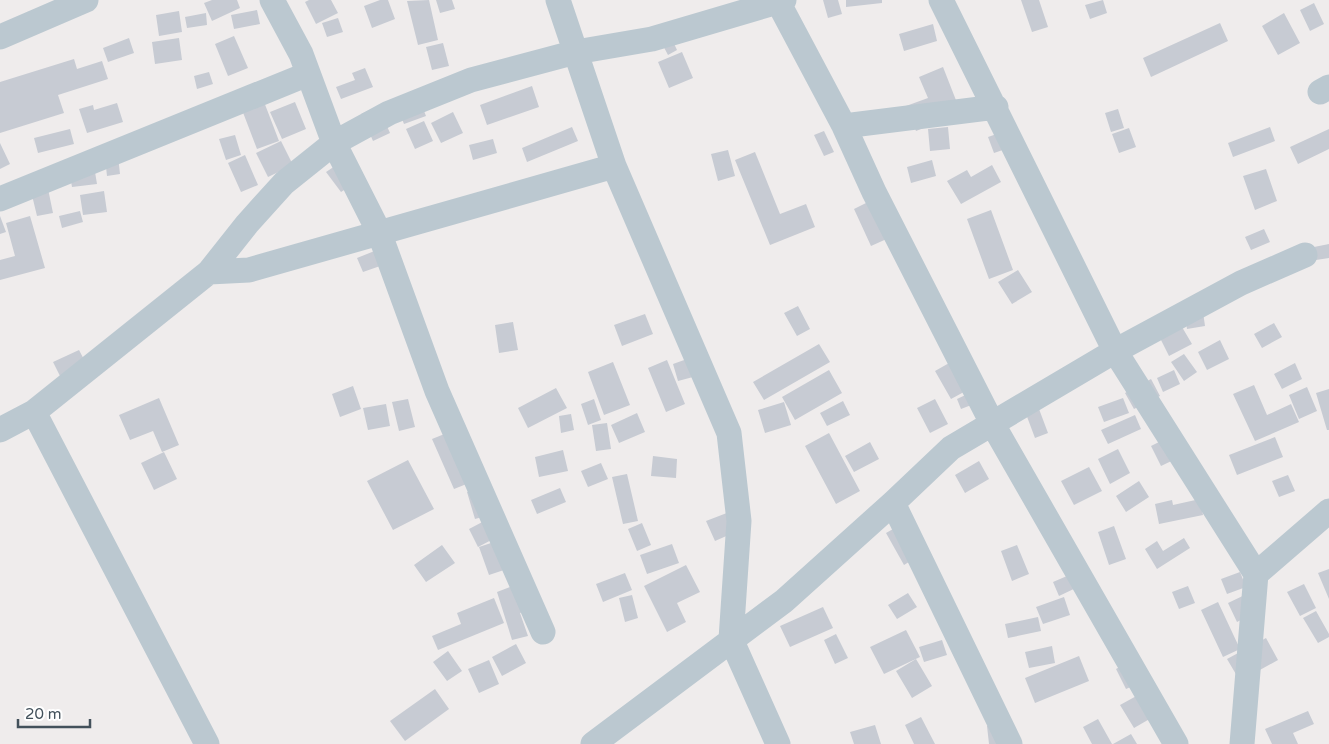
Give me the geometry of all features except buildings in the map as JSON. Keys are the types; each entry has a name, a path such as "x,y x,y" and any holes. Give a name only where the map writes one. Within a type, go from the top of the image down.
{"street":[{"path":"272,0 300,54 334,143 379,232 437,391 544,632"},
{"path":"558,0 614,166 729,434 739,522 731,639 778,744"},
{"path":"942,0 1115,351 1256,574 1242,744"},
{"path":"0,430 34,412 209,272 247,224 284,183 334,143 389,113 471,80 576,52 652,39 780,1 844,126 874,192 992,423 1176,744"},
{"path":"0,36 73,2"},
{"path":"0,199 308,74"},
{"path":"844,126 996,107"},
{"path":"209,272 249,270 614,166"},
{"path":"593,744 784,600 893,503 951,448 1115,351 1241,283 1305,255"},
{"path":"34,412 207,744"},
{"path":"893,503 1010,744"},
{"path":"1256,574 1329,512"}]}
